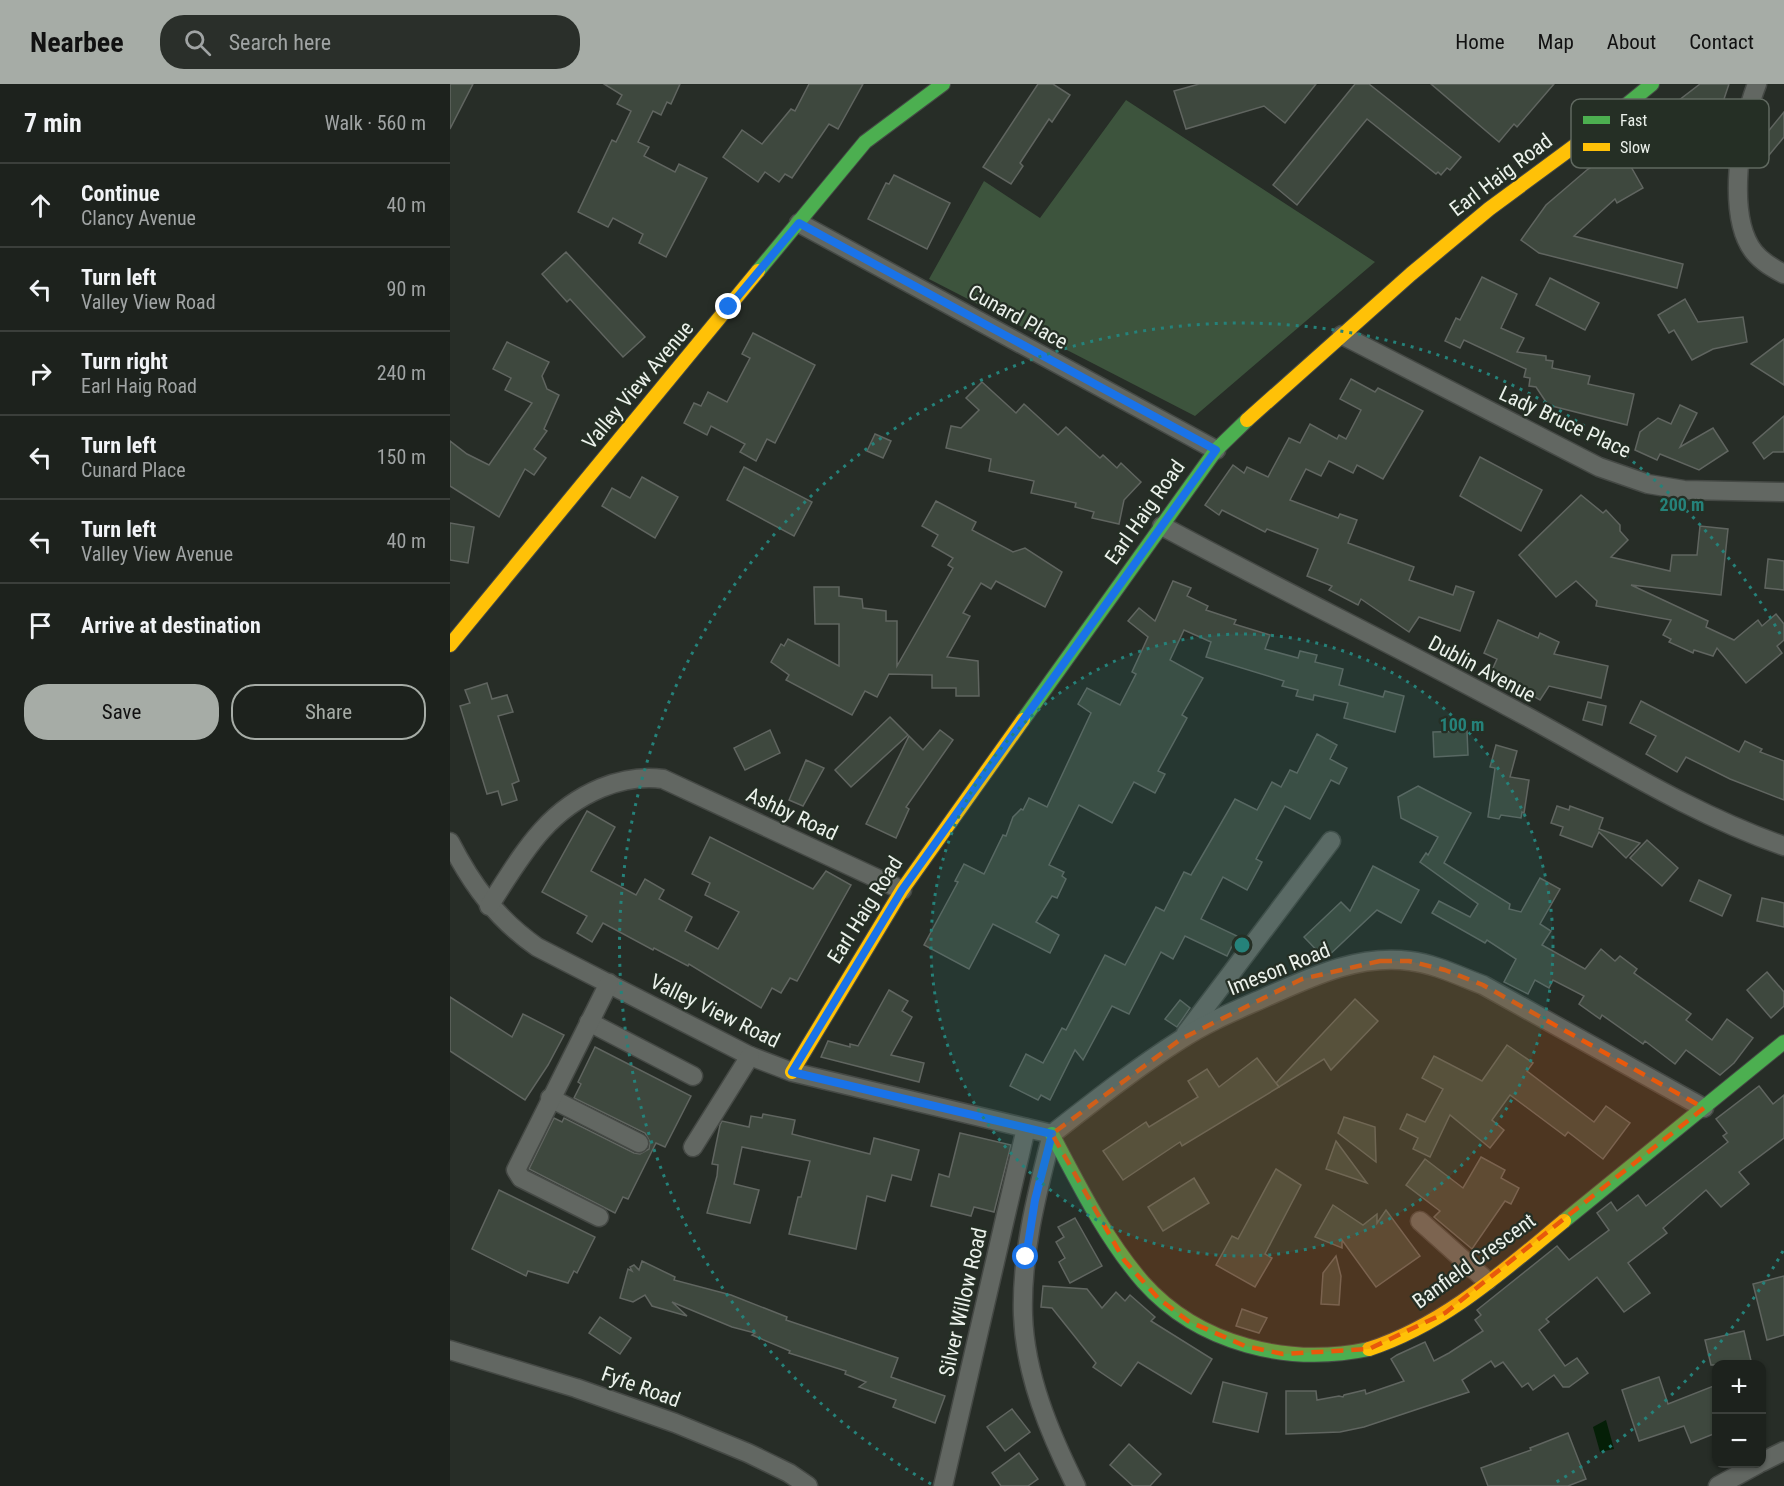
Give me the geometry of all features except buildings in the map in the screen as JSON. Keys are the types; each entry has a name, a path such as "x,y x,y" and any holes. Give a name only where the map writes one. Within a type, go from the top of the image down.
{"street":[{"name":"Valley View Avenue","path":"450,645 866,142 943,84"},
{"name":"Earl Haig Road","path":"1634,99 1652,84"},
{"path":"1752,99 1757,84"},
{"name":"Earl Haig Road","path":"792,1072 902,890 1216,450 1284,385 1489,209 1571,150"},
{"path":"1739,168 1738,189 1743,224 1754,251 1768,266 1784,274"},
{"name":"Cunard Place","path":"799,223 1216,450"},
{"name":"Lady Bruce Place","path":"1342,334 1599,467 1647,484 1684,490 1784,492"},
{"name":"Dublin Avenue","path":"1162,526 1510,707 1661,793 1749,834 1784,846"},
{"name":"Ashby Road","path":"489,906 537,833 554,815 582,796 616,782 647,777 663,779 902,890"},
{"path":"1181,1039 1331,841"},
{"name":"Valley View Road","path":"450,842 465,872 489,906 512,930 537,947 750,1056 792,1072 1052,1134"},
{"name":"Imeson Road","path":"1052,1134 1181,1039 1302,979 1346,966 1380,961 1409,961 1445,970 1483,986 1704,1108"},
{"path":"599,1217 516,1173 516,1166 609,983"},
{"path":"589,1022 693,1076"},
{"name":"Banfield Crescent","path":"1052,1134 1124,1260 1158,1298 1188,1321 1245,1346 1283,1354 1316,1354 1369,1349 1422,1326 1487,1281 1784,1042"},
{"path":"693,1147 750,1056"},
{"path":"550,1098 639,1143"},
{"name":"Silver Willow Road","path":"943,1486 1026,1128"},
{"path":"1052,1134 1033,1211 1026,1257 1023,1316 1034,1380 1052,1437 1076,1486"},
{"path":"1420,1221 1487,1281"},
{"name":"Fyfe Road","path":"450,1350 576,1388 675,1423 748,1453 789,1473 808,1486"},
{"path":"1766,1460 1784,1451"},
{"path":"1718,1486 1751,1468"}],"highlighted area":[{"path":"1380,961 1409,961 1445,970 1483,985 1704,1108 1445,1313 1369,1349 1283,1354 1245,1346 1188,1321 1158,1298 1124,1260 1052,1134 1181,1039 1302,979"}],"shaded area":[{"path":"1126,100 1375,262 1195,416 929,279 984,181 1040,218"},
{"path":"1606,1420 1614,1449 1600,1452 1593,1427"}],"traffic: fast":[{"path":"758,271 865,142 943,84"},
{"path":"1634,99 1652,84"},
{"path":"1023,720 1216,450 1247,420"},
{"path":"1564,1221 1784,1042"},
{"path":"1052,1134 1093,1211 1129,1265 1166,1304 1191,1321 1218,1335 1277,1352 1308,1355 1339,1354 1369,1349"}],"traffic: slow":[{"path":"1247,420 1411,274 1489,209 1571,148"},
{"path":"450,645 758,271"},
{"path":"792,1072 902,890 1023,720"},
{"path":"1369,1349 1397,1338 1448,1311 1496,1277 1564,1221"}],"route":[{"path":"729,307 799,223 1216,450 902,890 792,1072 1052,1134 1035,1200 1026,1257"}]}
